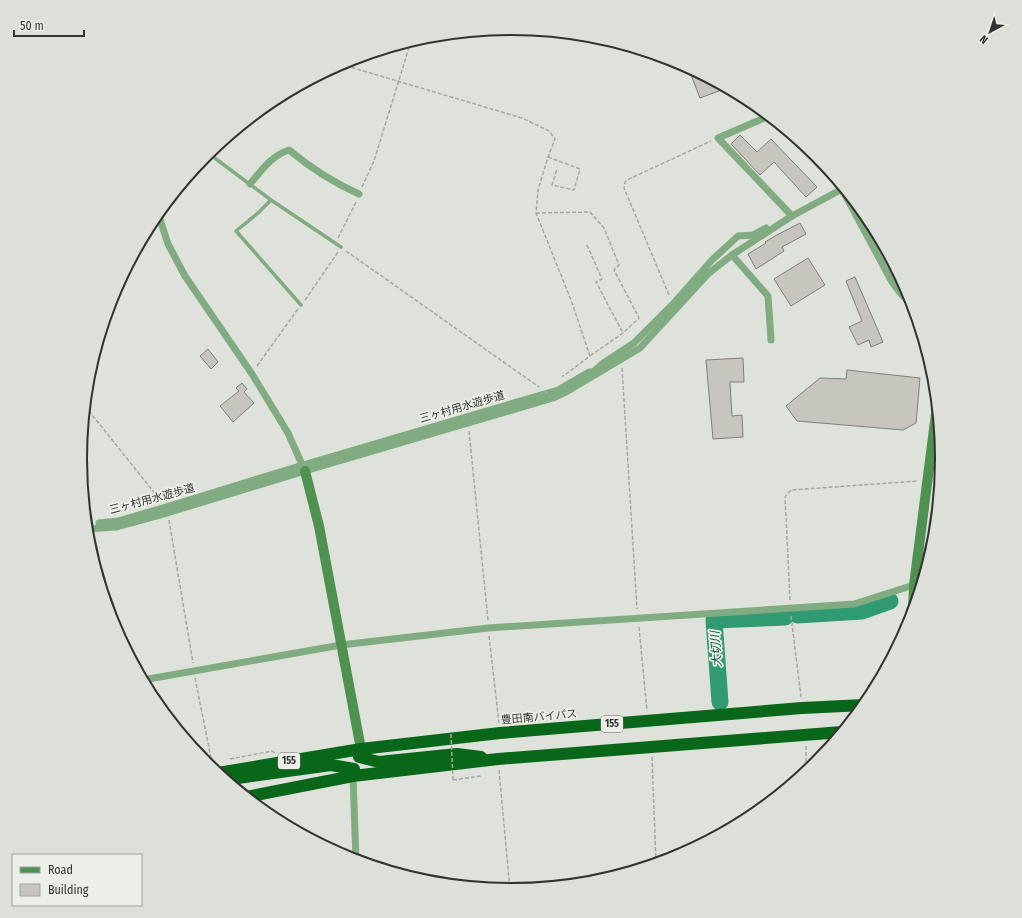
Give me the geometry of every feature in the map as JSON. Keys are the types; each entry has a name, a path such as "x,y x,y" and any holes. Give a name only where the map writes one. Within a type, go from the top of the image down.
{"highway":[{"name":"豊田南バイパス","path":"220,767 360,753 500,733 802,708 856,705"},
{"path":"252,795 354,772 835,733"},
{"path":"360,753 379,762 457,754 498,759"},
{"path":"231,778 331,765 354,772"}],"street":[{"path":"763,119 718,138 791,214"},
{"path":"250,184 269,161 279,153 289,150 309,167 337,184 359,194"},
{"path":"93,528 116,527 166,510 304,468 468,423 560,395 640,348 709,273 732,255 791,214 839,191"},
{"path":"854,210 892,282 903,297"},
{"name":"三ヶ村用水遊歩道","path":"304,468 558,390 589,372 593,372 602,364 634,343 673,304 712,260 738,236 753,235 791,214"},
{"path":"160,220 168,244 185,276 252,374 288,433 304,468 319,526 360,753 354,772 356,853"},
{"path":"732,255 768,296 771,340"},
{"path":"914,590 934,431"},
{"name":"三ヶ村用水遊歩道","path":"92,524 103,523 166,510"},
{"path":"149,679 341,644 488,628 854,604 914,585"}],"lane":[{"path":"213,157 271,200 341,247"},
{"path":"271,200 236,231 301,305"}],"path":[{"path":"336,244 374,161 409,47"},
{"path":"349,67 522,118 549,131 555,139 548,156 538,190 536,213 571,300 590,356"},
{"path":"673,304 624,188 624,182 718,138"},
{"path":"548,156 580,168 574,190 552,185 557,169"},
{"path":"536,213 590,212 604,228 619,265 614,270 639,318 623,333 561,378"},
{"path":"587,245 602,279 596,282 623,333"},
{"path":"341,247 551,396"},
{"path":"621,359 638,619 648,721"},
{"path":"90,412 166,510 194,672 214,761"},
{"path":"468,423 500,733"},
{"path":"802,708 790,608 785,497 791,490 928,480"},
{"path":"451,734 453,780 480,776"},
{"path":"805,735 806,764"},
{"path":"652,747 656,857"},
{"path":"498,759 510,883"}],"building":[{"path":"691,75 720,91 700,98"},
{"path":"740,135 757,152 771,139 817,187 806,197 774,162 760,175 731,144"},
{"path":"800,223 806,234 782,247 784,251 756,269 748,254 775,236"},
{"path":"808,258 825,285 791,306 774,279"},
{"path":"855,277 883,342 871,347 869,340 858,345 849,327 862,321 846,281"},
{"path":"208,349 218,362 211,369 200,356"},
{"path":"743,358 744,382 730,382 732,416 742,415 743,437 713,439 706,360"},
{"path":"847,370 920,378 916,423 903,430 797,421 786,406 820,378 846,379"},
{"path":"242,383 247,389 244,392 254,403 233,422 220,406 239,391 236,388"}],"waterway":[{"name":"大切川","path":"797,615 862,611 890,601"},
{"name":"大切川","path":"720,702 714,620 785,617"}]}
